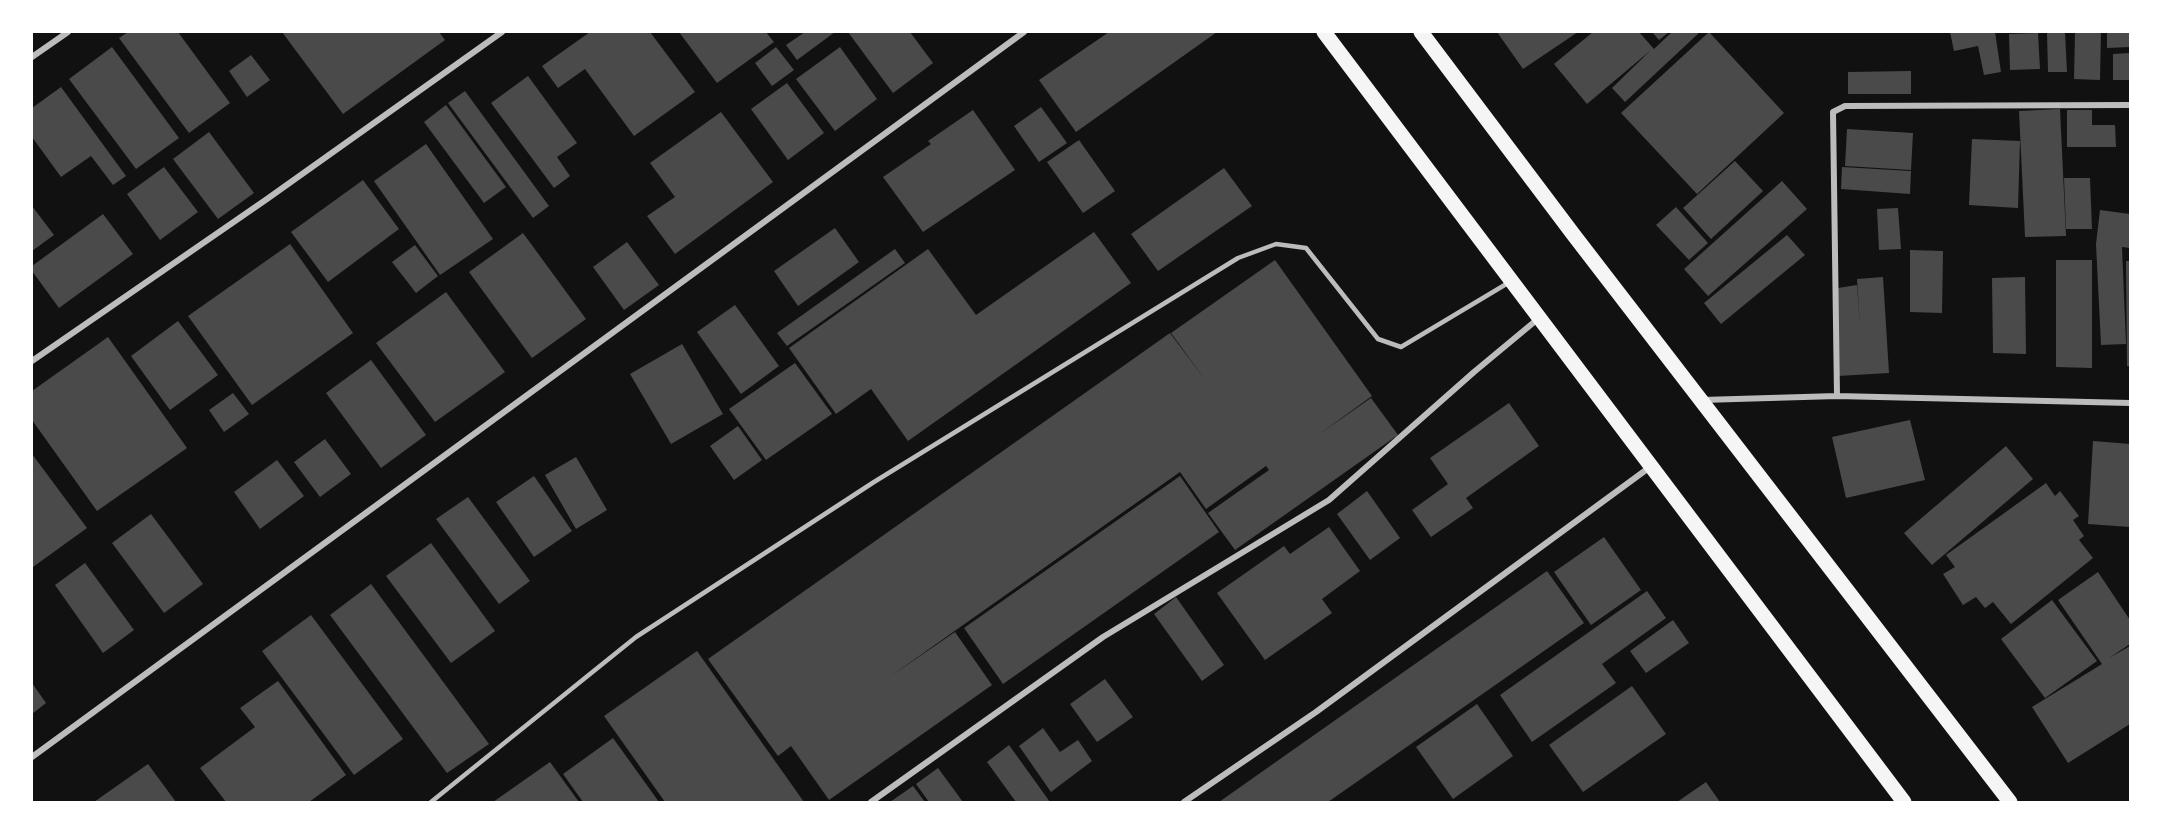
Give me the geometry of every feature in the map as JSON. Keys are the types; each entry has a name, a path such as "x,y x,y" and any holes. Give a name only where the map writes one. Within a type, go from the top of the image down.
{"main road":[{"path":"1324,32 1653,465 1902,802"},
{"path":"1421,32 1699,400 2010,802"}],"street":[{"path":"32,57 68,32"},
{"path":"32,361 257,206 502,32"},
{"path":"32,757 1024,32"},
{"path":"1838,396 1833,112 1845,106 2130,105"},
{"path":"871,802 1103,637 1329,500 1474,372 1541,317"},
{"path":"1699,400 1838,396 2130,403"},
{"path":"1184,802 1326,705 1653,465"}],"lane":[{"path":"430,802 636,637 874,482 1238,258 1276,244 1306,248 1378,339 1401,348 1512,280"}],"building":[{"path":"128,32 178,32 230,103 189,133 119,38"},
{"path":"282,32 439,32 445,40 343,114"},
{"path":"590,32 650,32 695,92 634,136 585,69 558,88 542,66"},
{"path":"679,32 766,32 774,42 717,83"},
{"path":"805,32 835,32 797,60 786,45"},
{"path":"848,32 910,32 933,63 893,93"},
{"path":"1109,32 1217,32 1076,132 1039,80"},
{"path":"1497,32 1578,32 1523,69"},
{"path":"1593,32 1639,32 1654,49 1672,32 1700,32 1625,102 1612,88 1651,50 1587,104 1554,64"},
{"path":"1652,32 1669,32 1659,40"},
{"path":"1709,32 1784,113 1697,194 1621,113"},
{"path":"1950,32 1995,32 2001,72 1984,75 1978,46 1954,51"},
{"path":"2065,32 2067,72 2048,72 2047,33"},
{"path":"2075,32 2101,32 2100,80 2074,79"},
{"path":"2107,32 2130,32 2130,47 2107,48"},
{"path":"2038,33 2040,69 2010,70 2009,34"},
{"path":"112,47 179,138 136,169 69,79"},
{"path":"776,47 794,70 772,86 755,63"},
{"path":"840,47 877,99 835,131 796,79"},
{"path":"2130,53 2130,80 2113,80 2113,54"},
{"path":"251,55 270,80 247,97 229,71"},
{"path":"1911,71 1911,94 1848,94 1848,72"},
{"path":"528,76 577,143 557,157 570,176 554,188 491,103"},
{"path":"787,83 824,133 788,160 751,109"},
{"path":"61,87 126,176 113,185 91,156 61,177 32,137 32,108"},
{"path":"465,91 549,206 533,218 448,103"},
{"path":"446,105 506,187 484,203 424,122"},
{"path":"1041,107 1067,143 1039,162 1014,126"},
{"path":"2060,109 2066,236 2025,237 2019,111"},
{"path":"973,110 1015,170 923,232 883,177 931,144 928,141"},
{"path":"2067,110 2092,110 2092,125 2115,125 2116,147 2067,147"},
{"path":"721,112 773,182 675,254 647,216 675,197 650,163"},
{"path":"1847,129 1913,133 1911,170 1845,166"},
{"path":"209,132 254,193 218,219 173,159"},
{"path":"1972,139 2020,141 2018,208 1969,205"},
{"path":"1079,140 1115,191 1083,213 1047,162"},
{"path":"426,144 493,239 440,275 374,181"},
{"path":"1735,161 1763,191 1711,239 1683,208"},
{"path":"164,167 198,212 160,240 127,194"},
{"path":"1842,167 1911,171 1910,194 1841,189"},
{"path":"1224,168 1252,206 1158,271 1131,234"},
{"path":"2064,178 2090,178 2092,229 2066,229"},
{"path":"363,180 399,229 328,282 291,232"},
{"path":"1782,181 1807,209 1708,296 1684,269"},
{"path":"32,206 54,235 32,251"},
{"path":"1676,207 1708,243 1689,260 1656,225"},
{"path":"1898,208 1901,249 1879,250 1877,209"},
{"path":"2100,210 2130,214 2130,248 2122,247 2126,344 2101,345 2096,244"},
{"path":"103,214 133,254 59,308 32,271 32,266"},
{"path":"835,228 859,262 798,306 774,271"},
{"path":"1094,232 1131,283 908,441 871,389 836,414 789,348 928,249 976,315"},
{"path":"523,233 586,319 532,358 469,272"},
{"path":"1787,235 1805,255 1721,324 1704,303"},
{"path":"627,242 659,285 624,310 593,267"},
{"path":"290,244 353,333 252,405 188,316"},
{"path":"415,245 438,276 416,293 392,262"},
{"path":"895,249 905,263 787,346 777,333"},
{"path":"1910,250 1943,251 1942,313 1910,312"},
{"path":"1275,260 1372,396 1318,435 1371,398 1398,435 1235,550 1208,513 1269,470 1266,466 1206,509 1180,472 888,678 955,632 992,685 829,800 791,746 778,756 708,659 1170,333 1206,381 1171,333"},
{"path":"2056,260 2092,260 2092,368 2056,367"},
{"path":"2126,261 2130,261 2130,366 2127,366"},
{"path":"1883,277 1889,373 1838,376 1838,288 1857,285 1860,326 1857,279"},
{"path":"2025,277 2026,354 1993,353 1992,278"},
{"path":"446,292 505,372 435,422 376,343"},
{"path":"735,305 779,366 741,394 697,332"},
{"path":"178,321 218,375 170,410 131,356"},
{"path":"108,337 187,448 97,511 32,420 32,391"},
{"path":"682,344 723,414 671,444 630,374"},
{"path":"371,360 426,435 381,468 326,393"},
{"path":"795,363 832,414 766,460 729,409"},
{"path":"233,393 249,414 224,432 209,410"},
{"path":"1509,403 1539,446 1466,498 1473,508 1431,537 1412,510 1448,484 1430,458"},
{"path":"1910,420 1925,480 1846,498 1832,437"},
{"path":"738,426 762,460 734,480 710,446"},
{"path":"325,439 351,474 320,497 294,462"},
{"path":"2093,441 2130,444 2130,527 2088,524"},
{"path":"2006,446 2033,479 1932,565 1904,533"},
{"path":"32,454 87,528 33,567 32,565"},
{"path":"576,457 607,510 576,529 545,475"},
{"path":"277,460 304,496 260,529 234,492"},
{"path":"534,476 572,531 534,557 496,502"},
{"path":"1180,476 1219,532 1003,684 964,628"},
{"path":"2046,483 2055,496 2060,491 2079,516 2073,520 2084,536 2079,540 2093,558 2011,624 1993,602 1985,608 1976,597 1963,605 1943,574 1955,567 1946,555"},
{"path":"1367,491 1400,538 1370,560 1337,514"},
{"path":"468,497 530,581 499,604 436,519"},
{"path":"151,514 203,584 164,613 112,543"},
{"path":"1329,527 1360,571 1322,599 1332,613 1265,660 1217,593 1284,546 1290,554"},
{"path":"1604,537 1641,590 1591,625 1554,572"},
{"path":"431,543 495,631 451,663 386,576"},
{"path":"85,563 134,630 103,653 55,585"},
{"path":"1547,571 1584,623 1328,802 1219,802"},
{"path":"2098,572 2130,620 2130,644 2109,658 2130,646 2130,724 2068,763 2032,707 2102,664 2058,600"},
{"path":"371,584 489,744 447,773 330,615"},
{"path":"1647,591 1666,618 1602,664 1616,683 1532,742 1500,695"},
{"path":"1176,597 1224,665 1202,681 1154,614"},
{"path":"2052,600 2097,661 2045,698 2001,639"},
{"path":"311,615 403,739 354,775 262,651"},
{"path":"1673,620 1689,643 1646,673 1630,651"},
{"path":"697,651 804,802 665,802 604,716"},
{"path":"1105,679 1133,717 1097,742 1070,704"},
{"path":"278,681 346,775 309,802 226,802 200,768 255,727 240,708"},
{"path":"32,683 46,703 32,714"},
{"path":"1632,686 1666,734 1583,792 1549,745"},
{"path":"1477,704 1513,756 1453,799 1416,747"},
{"path":"1043,728 1060,752 1078,740 1092,761 1051,792 1019,746"},
{"path":"613,738 659,802 583,802 563,774"},
{"path":"1009,745 1050,802 1016,802 987,762"},
{"path":"550,762 579,802 493,802"},
{"path":"148,764 176,802 94,802"},
{"path":"938,768 963,802 929,802 916,784"},
{"path":"1706,782 1720,802 1677,802"},
{"path":"913,786 925,802 890,802"}]}
